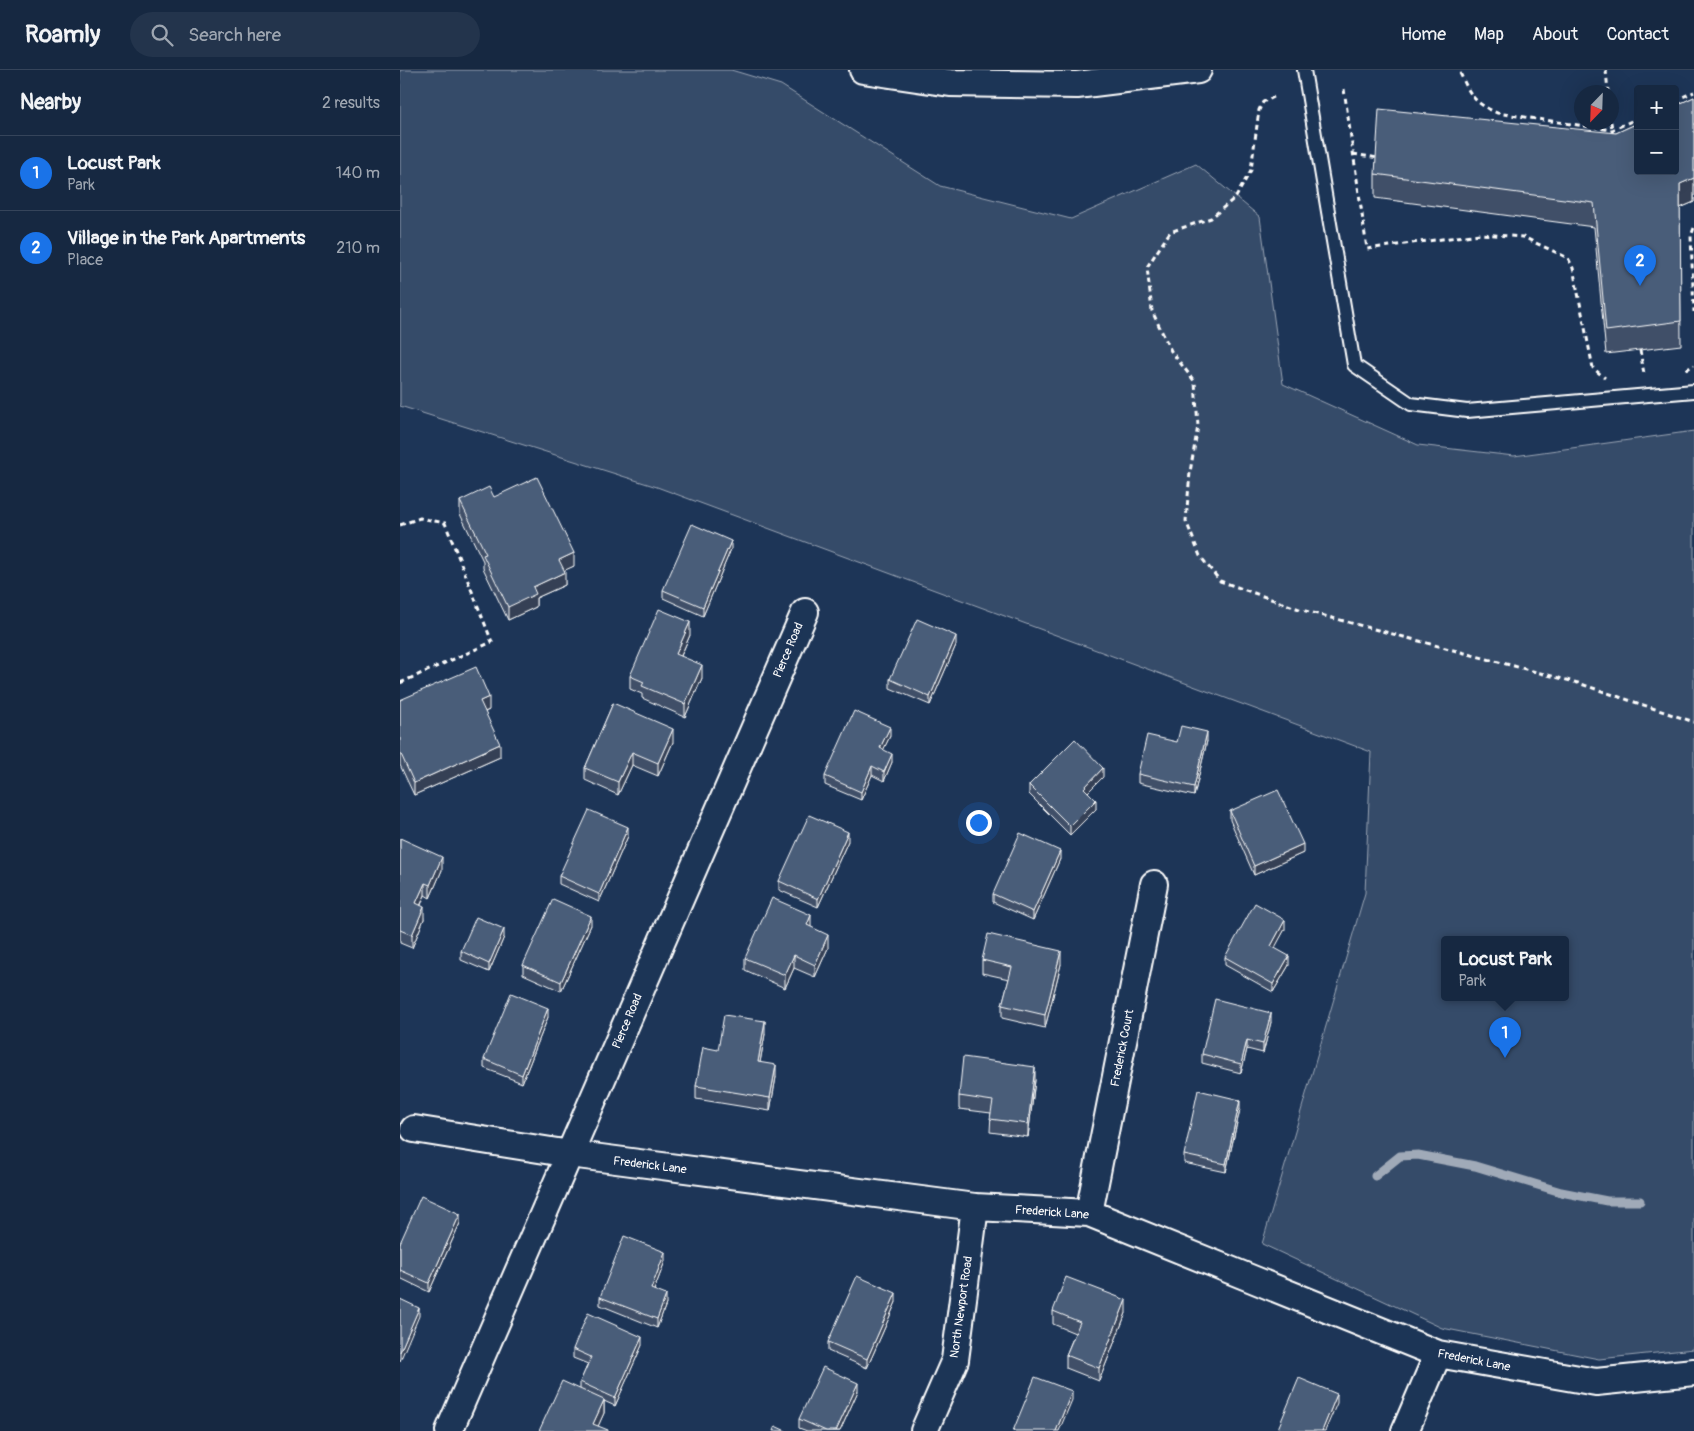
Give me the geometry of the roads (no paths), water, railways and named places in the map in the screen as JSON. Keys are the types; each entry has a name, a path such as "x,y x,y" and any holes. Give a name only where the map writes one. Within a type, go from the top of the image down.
{"street":[{"path":"863,70 950,83 1077,85 1198,70"},
{"name":"Pierce Road","path":"449,1431 805,612"},
{"name":"Frederick Court","path":"1089,1212 1154,884"},
{"name":"Frederick Lane","path":"414,1129 570,1154 974,1207 1089,1212 1438,1354 1596,1382 1694,1372"},
{"name":"North Newport Road","path":"924,1431 955,1360 974,1207"},
{"path":"1405,1431 1438,1354"}],"lane":[{"path":"1304,70 1354,365 1411,404 1467,411 1694,391"}],"waterway":[{"path":"1375,1176 1400,1156 1418,1155 1475,1166 1561,1192 1607,1201 1640,1201"}],"place":[{"name":"Village in the Park Apartments","path":"1640,286"},
{"name":"Locust Park","path":"1505,1058"}]}
